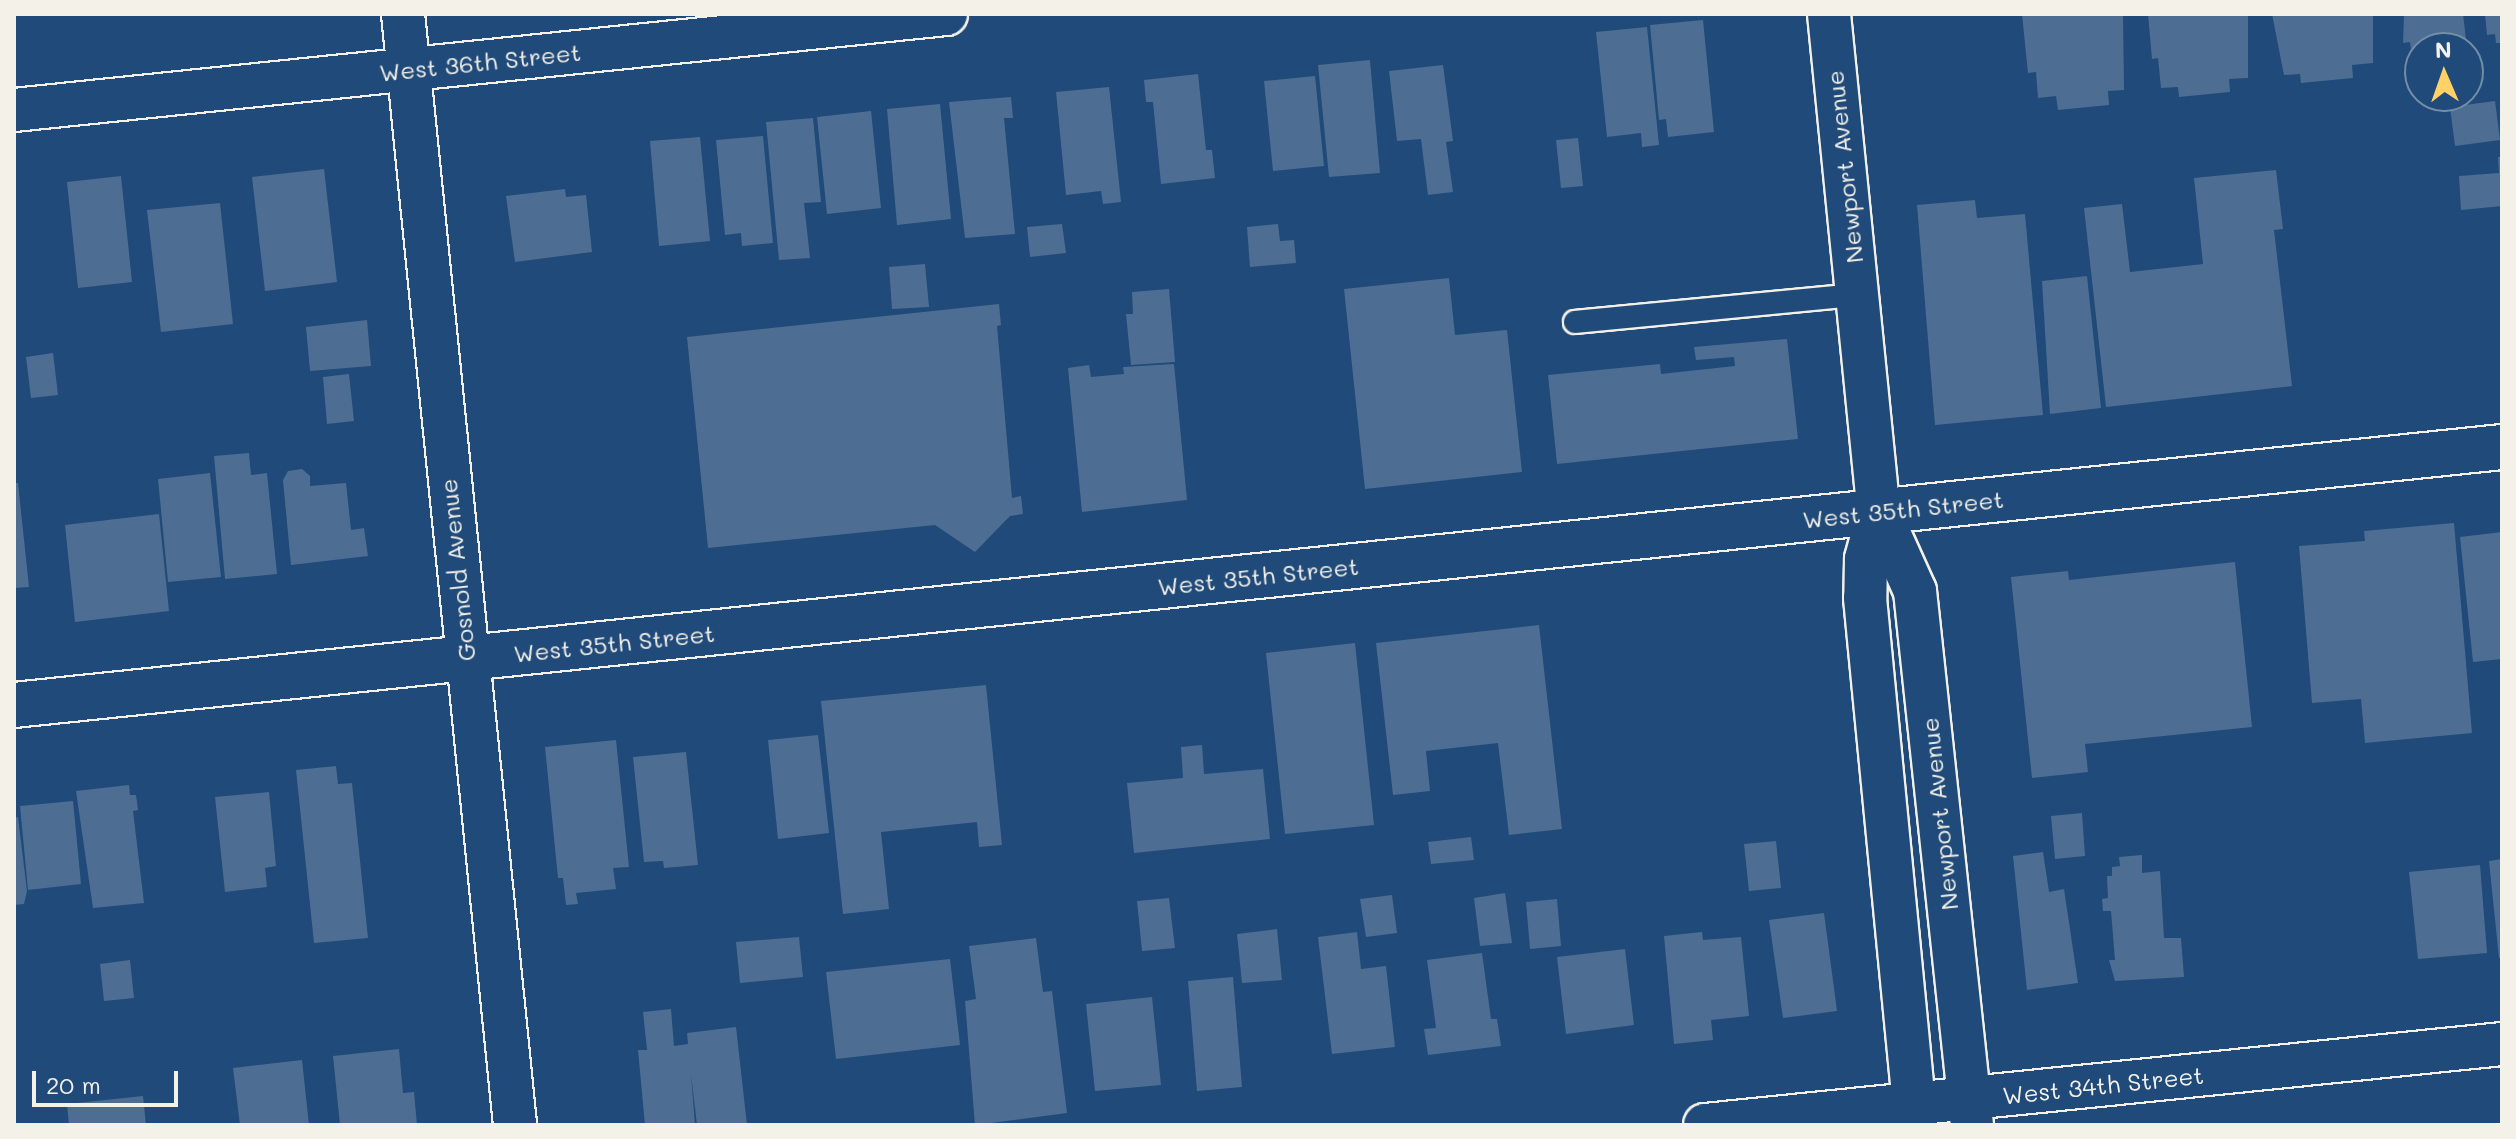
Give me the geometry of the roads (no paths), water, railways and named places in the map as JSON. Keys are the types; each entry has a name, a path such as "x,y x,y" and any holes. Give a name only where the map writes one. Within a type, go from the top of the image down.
{"street":[{"name":"Gosnold Avenue","path":"403,14 515,1125"},
{"name":"West 36th Street","path":"14,110 946,14"},
{"name":"Newport Avenue","path":"1829,14 1879,511 1915,591 1970,1112"},
{"name":"West 35th Street","path":"14,705 2502,447"},
{"name":"Newport Avenue","path":"1879,511 1866,559 1865,598 1915,1114"},
{"name":"West 34th Street","path":"1705,1125 1970,1112 2502,1044"}],"lane":[{"path":"1575,322 1856,295"}]}
